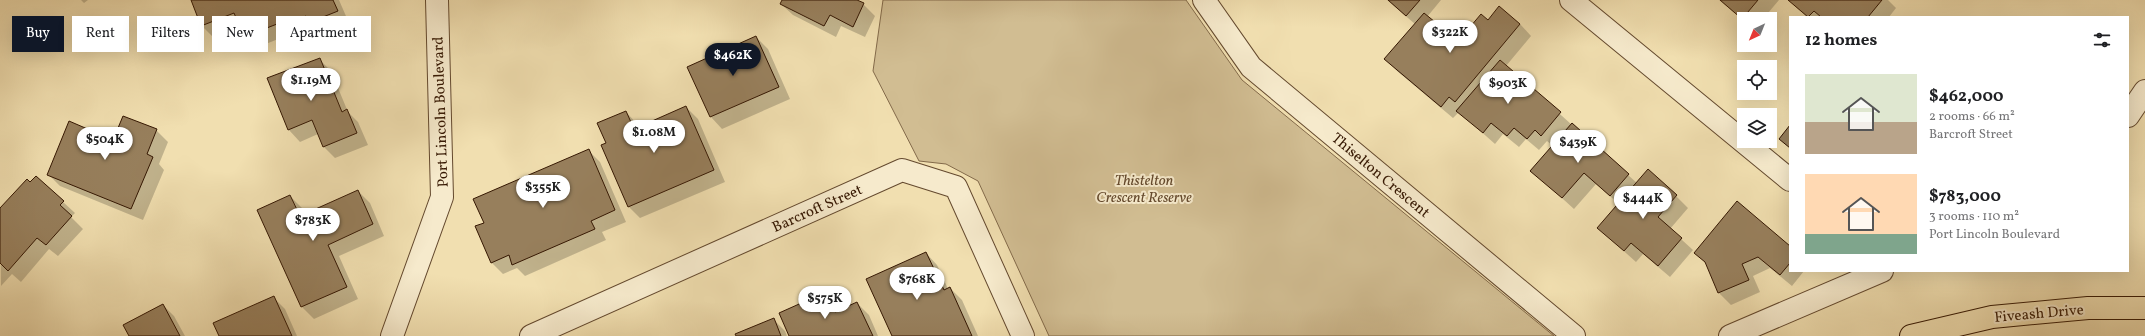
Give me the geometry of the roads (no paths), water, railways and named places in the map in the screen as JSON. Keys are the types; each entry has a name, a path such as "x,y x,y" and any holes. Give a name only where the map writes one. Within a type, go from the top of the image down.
{"main road":[{"name":"Fiveash Drive","path":"1911,336 1992,317 2088,308 2145,308"}],"street":[{"name":"Port Lincoln Boulevard","path":"392,336 442,197 437,0"},
{"name":"Thiselton Crescent","path":"1204,0 1251,67 1574,336"},
{"path":"1571,0 1789,179"},
{"path":"2129,115 2145,91"},
{"name":"Barcroft Street","path":"531,336 902,170 956,187 1023,336"},
{"path":"1730,336 1880,272"}],"park label":[{"name":"Thistelton Crescent Reserve","path":"1144,188"}]}
